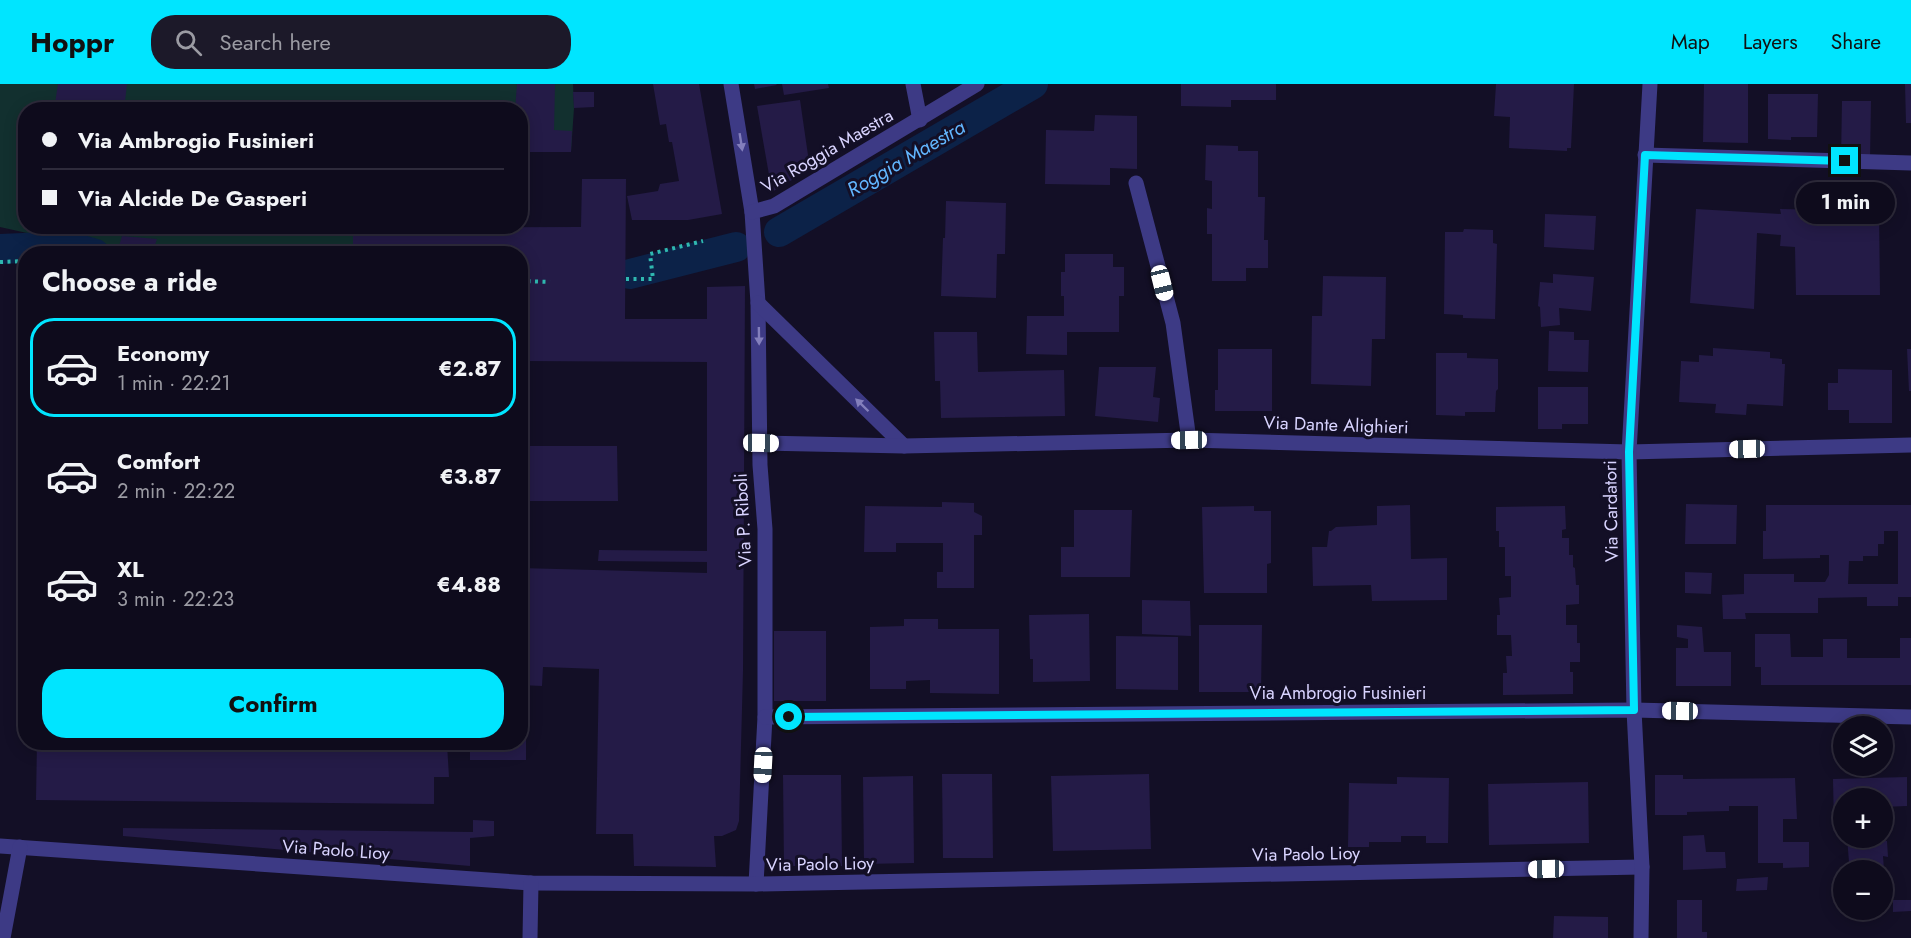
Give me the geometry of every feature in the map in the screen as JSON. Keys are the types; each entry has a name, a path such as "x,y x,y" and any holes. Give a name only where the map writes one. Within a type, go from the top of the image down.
{"street":[{"name":"Via P. Riboli","path":"731,84 752,212 758,303 760,465 765,529 765,717 756,884"},
{"name":"Via Roggia Maestra","path":"752,212 774,206 920,120 913,84"},
{"path":"920,120 978,84"},
{"name":"Via Cardatori","path":"1641,938 1642,867 1634,710 1629,452 1650,84"},
{"path":"1645,155 1911,163"},
{"path":"1136,183 1173,323 1189,440"},
{"path":"758,303 904,446"},
{"name":"Via Dante Alighieri","path":"761,443 904,446 1189,440 1629,452 1911,445"},
{"name":"Via Ambrogio Fusinieri","path":"765,717 1634,710 1911,717"},
{"name":"Via Paolo Lioy","path":"0,846 531,883 756,884 1642,867"},
{"path":"3,938 20,847"},
{"path":"530,938 531,883"}],"path":[{"path":"626,279 653,279 650,254 703,241"},
{"path":"0,262 18,261"},
{"path":"528,281 550,282"}],"green space":[{"path":"0,84 573,84 571,152 528,152 528,102 18,102 18,231 0,227"},
{"path":"32,234 353,234 353,246 86,246"}],"building":[{"path":"58,84 127,84 125,102 55,102"},
{"path":"517,84 555,84 554,130 572,131 571,152 528,152 528,102 516,102"},
{"path":"653,84 699,84 722,214 688,220 632,220 627,196 658,191 660,184 679,181 672,142 669,142 666,124 660,125"},
{"path":"754,84 776,84 777,85 755,89"},
{"path":"782,84 828,84 829,88 784,95"},
{"path":"1181,84 1276,84 1276,100 1231,100 1231,107 1181,106"},
{"path":"1496,84 1574,84 1571,148 1567,148 1567,151 1509,148 1510,117 1494,116"},
{"path":"1704,84 1748,84 1748,143 1703,142"},
{"path":"1905,84 1911,84 1911,123 1906,123"},
{"path":"573,92 594,92 594,107 574,108"},
{"path":"1768,94 1818,94 1817,137 1791,137 1791,140 1768,139"},
{"path":"800,100 810,169 772,192 757,106"},
{"path":"1842,101 1871,101 1870,159 1841,159"},
{"path":"1095,115 1137,116 1137,169 1110,168 1110,185 1045,184 1046,130 1094,131"},
{"path":"1206,145 1238,146 1238,151 1258,151 1258,197 1265,197 1264,240 1268,240 1268,268 1246,268 1246,281 1212,281 1212,234 1207,234 1207,208 1212,209 1212,181 1205,180"},
{"path":"582,179 626,179 625,319 707,319 707,287 745,286 743,671 739,821 736,830 722,836 714,836 716,867 634,866 633,834 596,834 599,669 543,667 542,686 528,685 528,568 707,573 707,562 598,561 599,550 707,551 707,362 528,361 528,246 353,246 353,234 528,234 528,227 581,227"},
{"path":"946,201 1006,203 1005,254 997,254 996,298 941,296"},
{"path":"1696,209 1781,214 1780,209 1879,211 1880,295 1796,295 1795,247 1780,246 1781,235 1757,233 1754,309 1690,303"},
{"path":"1545,214 1596,216 1594,250 1544,247"},
{"path":"1464,229 1493,230 1493,243 1497,244 1495,319 1463,318 1463,315 1444,314 1445,232 1463,232"},
{"path":"122,236 157,239 155,246 119,246"},
{"path":"1065,254 1113,254 1113,267 1124,267 1124,296 1119,296 1119,332 1067,332 1067,355 1026,354 1027,316 1064,316 1061,272 1065,272"},
{"path":"1553,274 1594,277 1591,311 1559,308 1560,325 1541,327 1540,307 1538,306 1540,282 1553,283"},
{"path":"1323,276 1386,277 1385,339 1372,339 1371,386 1311,384 1312,316 1322,316"},
{"path":"1549,331 1574,332 1574,340 1589,340 1588,372 1548,371"},
{"path":"934,332 977,332 978,372 1064,370 1065,416 941,418 940,381 935,381"},
{"path":"1713,348 1770,352 1770,358 1782,359 1782,364 1785,364 1783,406 1747,404 1746,415 1715,413 1716,404 1679,402 1681,361 1699,362 1699,355 1713,356"},
{"path":"1218,349 1272,349 1272,411 1215,411 1215,390 1218,390"},
{"path":"1907,349 1911,349 1911,391 1909,391"},
{"path":"1436,353 1467,353 1467,358 1498,359 1495,412 1465,412 1465,416 1436,415"},
{"path":"1099,367 1156,367 1153,397 1160,398 1158,422 1095,416"},
{"path":"1838,369 1892,370 1892,423 1849,423 1849,410 1828,410 1828,383 1838,383"},
{"path":"1538,387 1588,387 1588,424 1562,424 1562,429 1538,429"},
{"path":"528,446 617,446 618,501 528,501"},
{"path":"942,502 974,503 974,512 982,516 982,535 974,535 974,588 937,588 937,572 943,572 943,543 896,543 896,552 864,552 865,506 942,507"},
{"path":"1686,504 1737,505 1736,544 1685,544"},
{"path":"1410,505 1411,559 1447,558 1447,600 1372,601 1371,585 1313,586 1312,547 1327,547 1329,531 1336,527 1377,525 1377,506"},
{"path":"1766,505 1911,505 1911,597 1898,597 1898,606 1867,606 1867,597 1818,598 1818,613 1745,613 1746,619 1723,619 1722,595 1744,594 1744,574 1794,574 1794,582 1825,582 1829,575 1829,555 1820,555 1820,558 1763,559 1763,531 1766,531","holes":["1884,531 1898,531 1898,584 1848,584 1849,561 1863,561 1863,556 1878,556 1878,544 1884,544"]},
{"path":"1254,506 1254,511 1271,511 1271,563 1267,564 1267,593 1204,593 1202,507"},
{"path":"1565,506 1566,529 1562,530 1562,538 1569,538 1569,555 1573,555 1576,585 1579,585 1579,604 1566,605 1566,625 1577,625 1577,643 1580,643 1580,662 1570,662 1570,672 1573,672 1573,694 1503,695 1503,673 1507,673 1506,656 1512,656 1511,635 1497,635 1497,615 1500,615 1499,598 1511,597 1511,576 1505,576 1505,547 1499,547 1496,507"},
{"path":"1074,510 1132,510 1130,577 1061,577 1061,547 1074,547"},
{"path":"1685,572 1712,573 1711,594 1685,593"},
{"path":"1142,600 1190,601 1191,636 1142,634"},
{"path":"1089,614 1090,681 1033,682 1029,615"},
{"path":"904,619 938,619 938,629 999,629 999,694 930,693 930,680 906,681 906,689 870,689 870,627 904,626"},
{"path":"1199,625 1262,625 1261,692 1199,692"},
{"path":"1677,625 1702,627 1704,652 1731,652 1731,686 1676,686 1676,648 1688,648 1688,639 1677,637"},
{"path":"774,631 826,631 826,701 774,701"},
{"path":"1755,634 1790,634 1791,657 1823,657 1823,639 1847,639 1847,658 1900,658 1900,638 1911,638 1911,685 1761,685 1761,667 1755,667"},
{"path":"1116,636 1178,637 1178,690 1116,689"},
{"path":"37,750 447,750 449,777 434,777 434,804 36,800"},
{"path":"470,750 526,750 526,760 470,760"},
{"path":"942,774 992,774 993,858 943,858"},
{"path":"1149,774 1151,849 1053,851 1051,776"},
{"path":"783,775 841,775 842,866 784,866"},
{"path":"1655,775 1683,775 1683,779 1795,778 1797,819 1783,819 1783,842 1809,842 1809,867 1783,868 1783,863 1758,863 1758,806 1729,806 1729,811 1687,812 1687,815 1655,815"},
{"path":"913,776 914,863 864,864 863,777"},
{"path":"1397,777 1449,778 1448,843 1426,843 1426,836 1401,836 1401,842 1369,842 1369,847 1348,847 1349,783 1397,784"},
{"path":"1907,777 1907,806 1893,807 1893,788 1833,788 1833,779"},
{"path":"1588,782 1589,843 1489,845 1488,784"},
{"path":"473,820 494,821 494,836 470,838 470,866 123,836 123,828 473,832"},
{"path":"1704,835 1706,852 1725,852 1726,868 1683,870 1683,836"},
{"path":"1848,848 1887,848 1888,857 1883,856 1883,860 1849,860"},
{"path":"1768,877 1767,890 1736,891 1737,879"},
{"path":"1677,900 1702,900 1702,932 1707,932 1707,938 1677,938"},
{"path":"1893,900 1911,900 1911,911 1893,912"},
{"path":"1554,916 1608,917 1608,938 1553,938"}],"waterway":[{"name":"Roggia Maestra","path":"779,232 1033,84"},
{"name":"Roggia Maestra","path":"630,274 736,247"},
{"name":"Roggia Maestra","path":"0,249 18,248"}],"route":[{"path":"789,717 1634,710 1629,452 1645,155 1845,161"}]}
